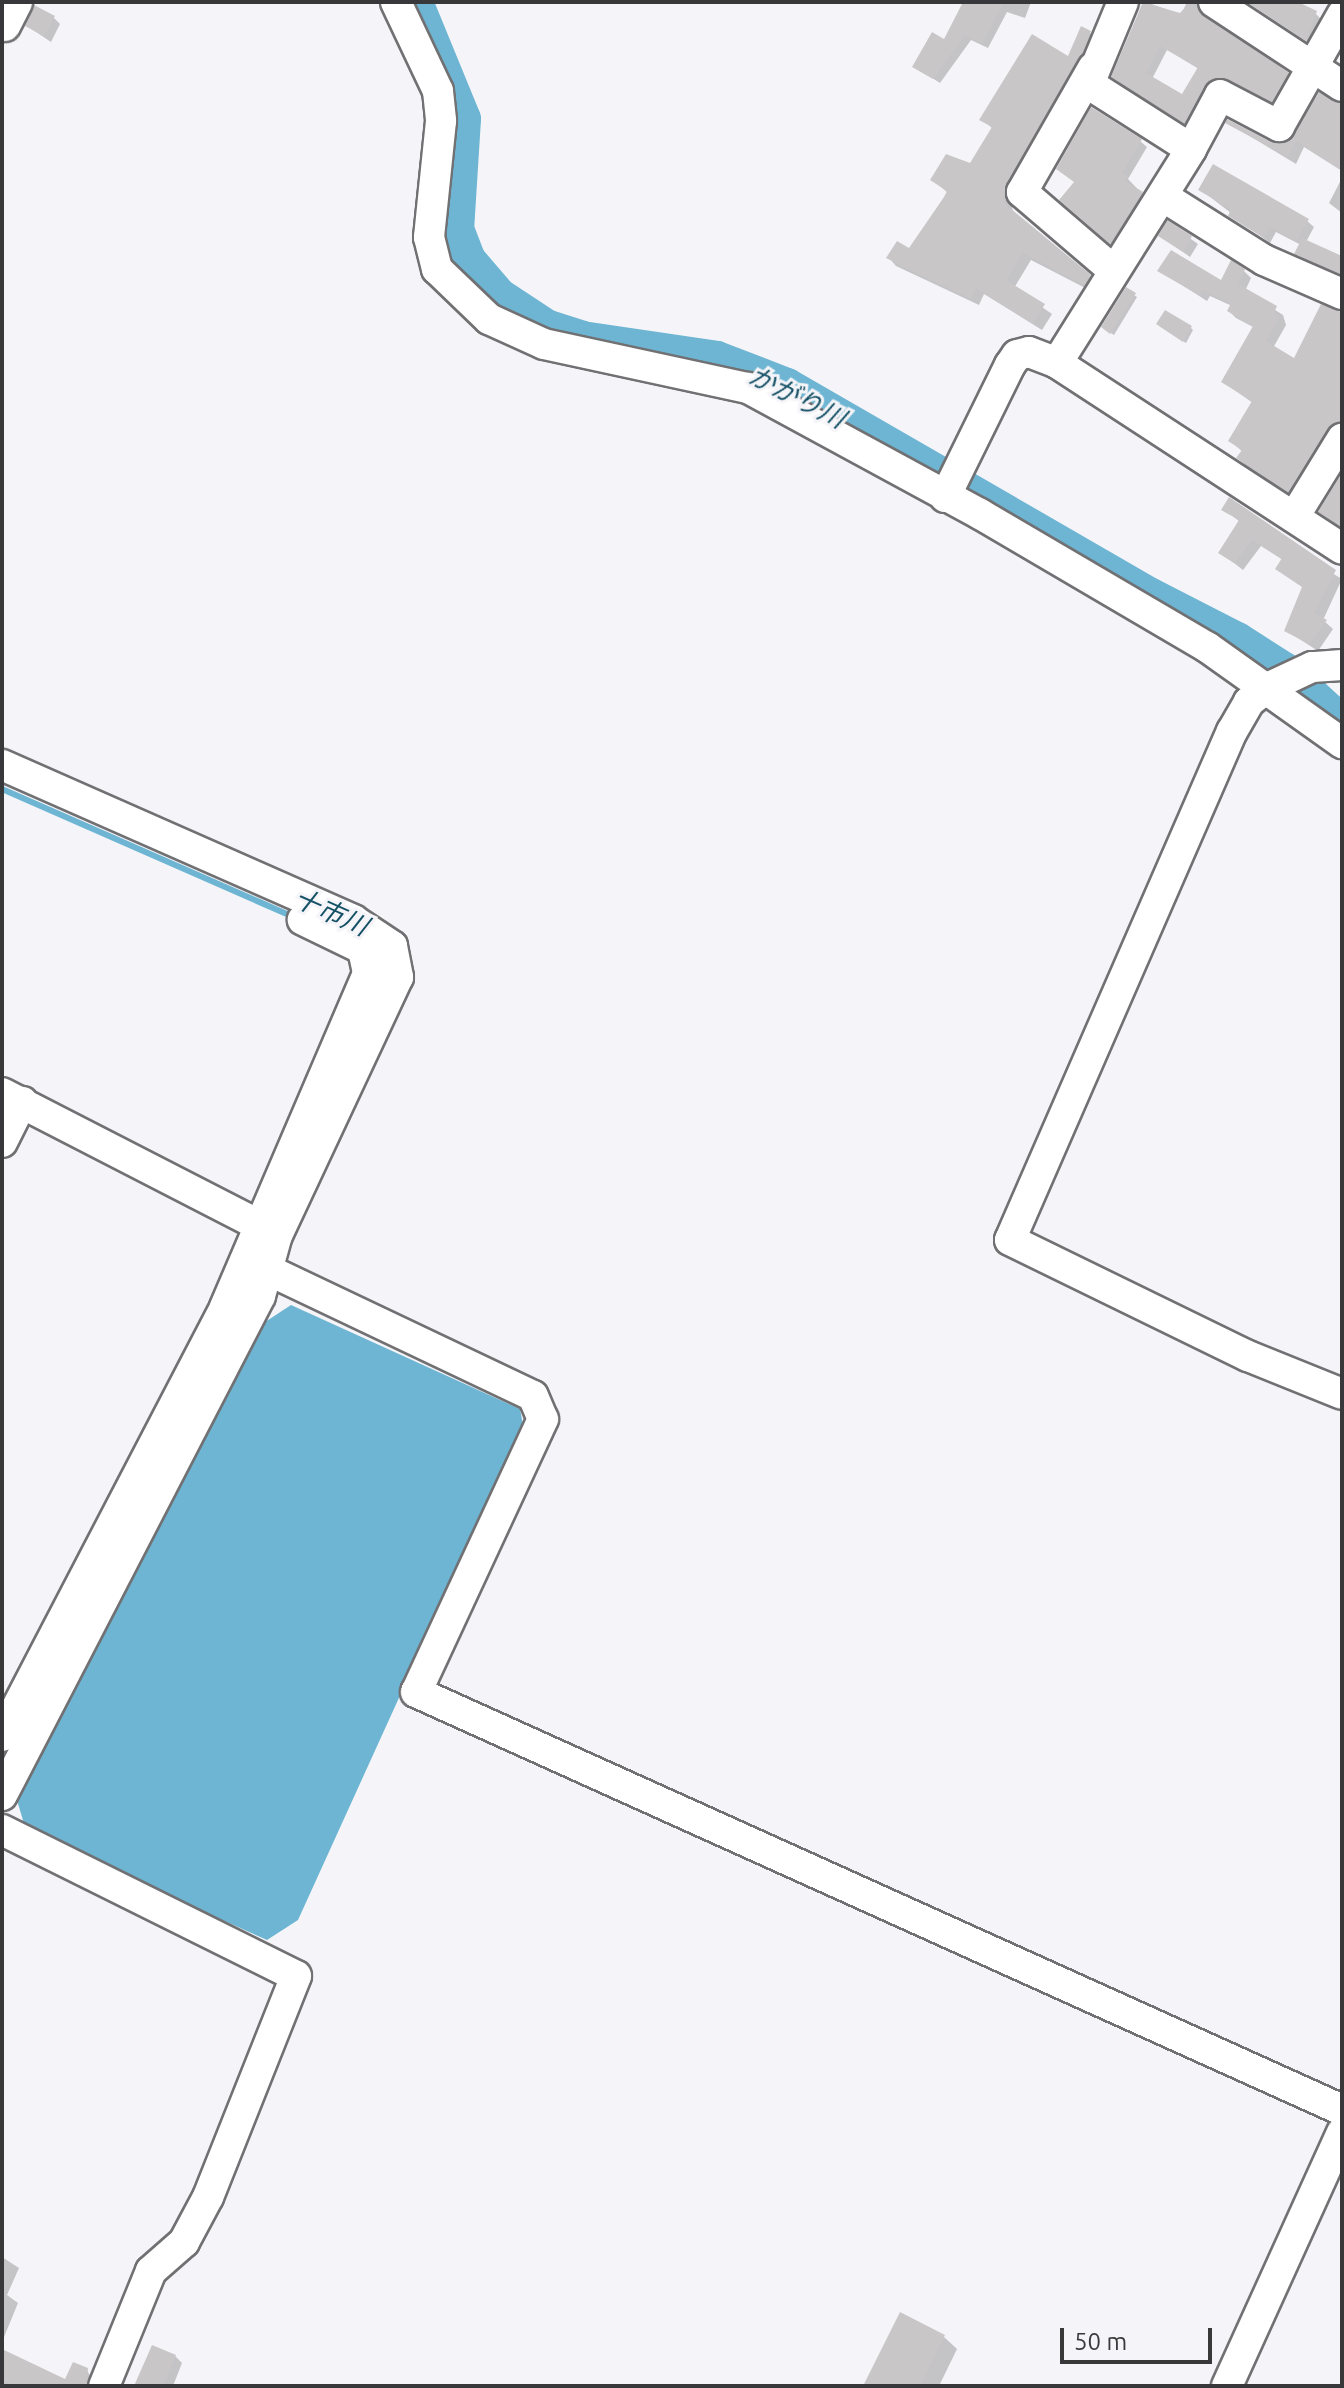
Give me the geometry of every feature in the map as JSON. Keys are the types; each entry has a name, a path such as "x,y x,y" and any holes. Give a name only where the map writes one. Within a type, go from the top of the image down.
{"street":[{"path":"396,2 438,91 441,121 429,237 437,269 489,319 544,344 748,388 1207,647 1342,743"},
{"path":"1113,270 1022,192 1093,68 1123,2"},
{"path":"1223,4 1342,86"},
{"path":"1057,363 1113,270 1164,197 1220,95 1279,126 1315,68 1342,15"},
{"path":"1093,68 1089,84 1191,149"},
{"path":"1164,197 1264,260 1342,294"},
{"path":"945,497 1017,355 1029,352 1057,363 1342,549"},
{"path":"1294,517 1342,439"},
{"path":"1342,665 1312,667 1265,689 1249,702 1232,731 1010,1240 1248,1356 1342,1394"},
{"path":"2,765 353,920 392,946 398,977 2,1736"},
{"path":"2,787 363,949 368,973 268,1229 268,1270 260,1296 2,1795"},
{"path":"2,1142 12,1097 268,1229"},
{"path":"268,1270 533,1396 543,1419 416,1692 1342,2110"},
{"path":"2,1830 296,1976 208,2197 184,2242 151,2271 104,2386"},
{"path":"2,1854 289,1994"},
{"path":"1227,2386 1342,2133"}],"water":[{"path":"291,1305 520,1409 523,1425 298,1920 267,1940 42,1840 25,1827 16,1797 262,1324"}],"building":[{"path":"963,2 1004,2 982,44 965,35 933,79 912,67 932,32 944,39"},
{"path":"1143,2 1180,13 1190,2 1289,73 1272,102 1219,77 1204,86 1184,123 1111,77","holes":["1160,46 1198,67 1182,94 1146,73"]},
{"path":"1247,2 1298,2 1317,11 1306,41"},
{"path":"34,5 55,16 44,36 25,26"},
{"path":"1081,26 1091,31 1082,55 1004,192 1005,204 1091,275 1084,285 1023,253 1006,280 1045,304 1033,324 976,288 971,299 886,258 897,241 909,248 944,197 947,191 930,180 946,154 970,163 992,127 979,120 1032,34 1068,56"},
{"path":"1319,92 1342,104 1342,170 1296,141 1288,157 1225,123 1227,119 1271,142 1288,142"},
{"path":"1091,107 1142,139 1122,173 1128,176 1125,181 1143,192 1110,244 1059,200 1074,182 1056,169"},
{"path":"1213,164 1309,219 1296,241 1270,227 1264,238 1228,216 1231,209 1198,190"},
{"path":"1167,220 1192,236 1183,252 1158,236"},
{"path":"1302,238 1342,256 1342,274 1294,254"},
{"path":"1171,250 1221,280 1231,260 1245,269 1238,284 1277,306 1274,313 1280,316 1266,341 1294,358 1321,304 1342,312 1342,421 1327,430 1288,492 1236,458 1242,450 1228,441 1252,401 1221,382 1253,326 1227,311 1231,303 1202,290 1199,295 1157,271"},
{"path":"1126,287 1136,293 1110,334 1101,327"},
{"path":"1165,310 1192,326 1183,342 1156,324"},
{"path":"1342,473 1342,528 1318,512"},
{"path":"1229,497 1336,570 1314,613 1327,620 1309,644 1284,631 1302,587 1275,569 1282,558 1252,540 1234,563 1218,553 1239,520 1221,510"},
{"path":"900,2312 945,2335 920,2386 863,2386"},
{"path":"152,2345 176,2355 163,2386 134,2386"},
{"path":"2,2349 65,2379 73,2362 88,2368 86,2386 14,2386 2,2380"}],"waterway":[{"name":"かがり川","path":"415,2 463,119 456,229 468,260 499,296 546,327 582,339 717,359 787,386 1151,596 1237,640 1284,670 1342,723"},
{"name":"十市川","path":"2,789 296,918"}]}
